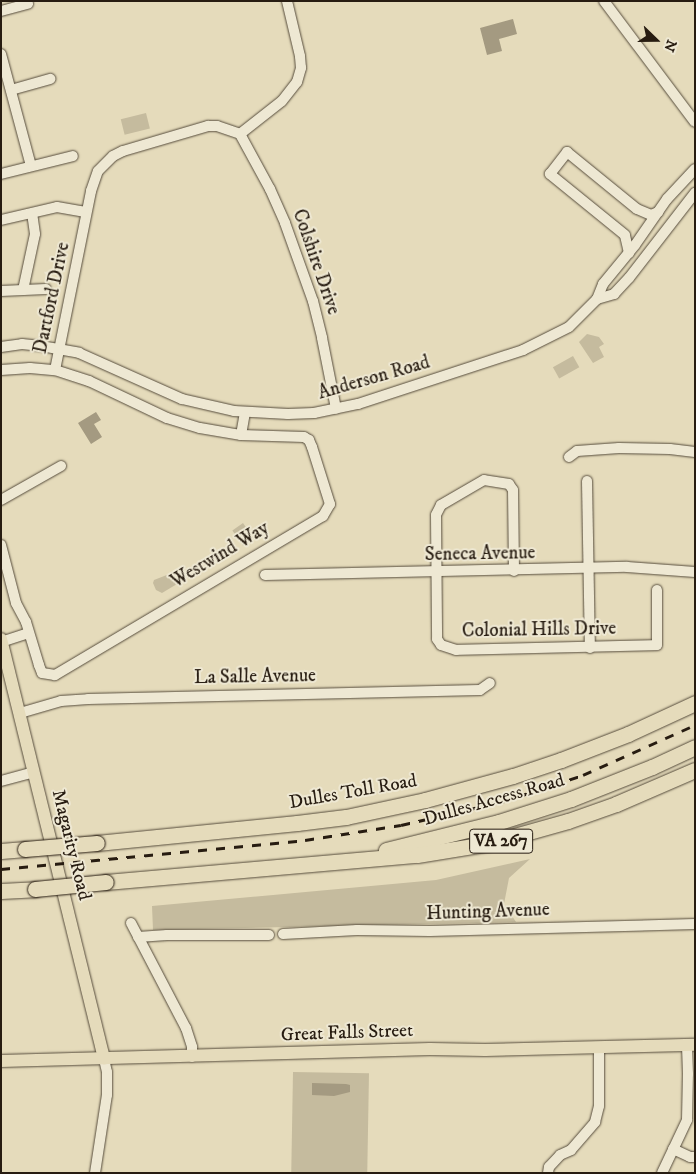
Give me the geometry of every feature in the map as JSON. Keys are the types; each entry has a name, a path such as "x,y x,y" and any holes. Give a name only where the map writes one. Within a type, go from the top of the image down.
{"highway":[{"name":"Dulles Toll Road","path":"1,851 346,817 425,800 513,776 628,734 691,705"},
{"name":"Dulles Access Road","path":"296,865 386,850 499,822 609,785 693,748"},
{"name":"VA 267","path":"1,892 417,855 486,844 568,822 624,801 695,770"}],"main road":[{"name":"Magarity Road","path":"2,641 104,1060"},
{"name":"Great Falls Street","path":"1,1061 104,1060 430,1049 691,1045"}],"street":[{"path":"1,220 66,207 86,212 98,171 113,156 123,150 208,126 227,128 240,134 282,101 297,82 301,68 300,56 287,1"},
{"path":"604,1 695,122"},
{"path":"1,11 28,4"},
{"path":"2,59 32,166"},
{"path":"11,90 50,79"},
{"name":"Colshire Drive","path":"240,134 270,189 300,263 322,338 336,409"},
{"path":"629,253 625,235 550,174 567,152 641,212 651,215 658,212"},
{"path":"1,174 73,156"},
{"name":"Anderson Road","path":"1,347 22,344 60,349 98,360 182,399 245,412 288,414 336,409 358,404 539,344 568,327 597,299 603,284 629,253 673,192 695,169"},
{"name":"Anderson Road","path":"597,299 614,294 629,278 695,193"},
{"name":"Dartford Drive","path":"55,370 84,232 86,212"},
{"path":"24,290 35,234 32,213"},
{"path":"1,291 46,289"},
{"name":"Westwind Way","path":"1,370 30,368 55,370 89,381 166,418 200,428 241,435 297,436 309,440 330,504 323,516 55,675 42,672 29,633 16,603 1,545"},
{"path":"241,435 245,412"},
{"path":"569,457 577,451 619,448 670,449 695,452"},
{"path":"1,500 61,466"},
{"name":"Colonial Hills Drive","path":"514,571 513,490 509,484 484,480 437,509 437,639 441,645 448,649 590,648 657,645 657,590"},
{"path":"586,481 590,648"},
{"name":"Seneca Avenue","path":"265,574 437,573 589,568 640,568 695,572"},
{"path":"2,641 29,633"},
{"name":"La Salle Avenue","path":"20,713 60,702 88,699 480,690 490,683"},
{"path":"1,781 34,772"},
{"path":"131,923 186,1028 192,1057"},
{"name":"Hunting Avenue","path":"283,934 357,930 430,931 695,924"},
{"path":"138,937 166,935 270,935"},
{"path":"662,1173 686,1120 692,1074 691,1045"},
{"path":"548,1173 549,1167 560,1155 571,1150 595,1122 599,1106 599,1047"},
{"path":"95,1173 108,1082 104,1060"},
{"path":"673,1149 690,1158 695,1158"}],"shaded area":[{"path":"513,19 517,34 499,39 502,51 487,55 480,28"},
{"path":"146,113 150,129 125,135 121,119"},
{"path":"587,334 599,337 604,344 599,347 604,357 593,363 579,342"},
{"path":"573,356 579,367 559,379 553,367"},
{"path":"96,412 101,420 94,424 102,437 91,444 78,423"},
{"path":"243,523 254,539 243,546 232,530"},
{"path":"177,571 182,581 162,593 156,590 153,583 154,580"},
{"path":"530,859 509,878 504,904 516,922 153,930 152,906 436,880"},
{"path":"293,1072 369,1073 367,1173 291,1173"},
{"path":"312,1083 346,1084 350,1085 350,1092 334,1096 312,1095"}],"railway":[{"path":"1,869 305,840 401,825 501,802 583,775 695,725"}]}
